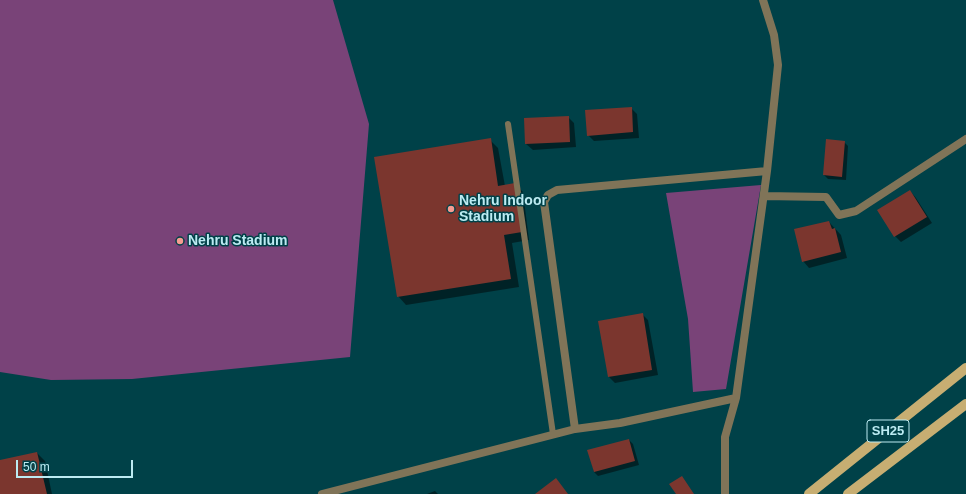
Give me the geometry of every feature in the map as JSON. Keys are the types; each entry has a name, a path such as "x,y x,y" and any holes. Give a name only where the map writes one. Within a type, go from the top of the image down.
{"main road":[{"name":"SH25","path":"810,494 966,368"},
{"name":"SH25","path":"848,494 966,404"}],"street":[{"path":"725,494 725,437 736,398 764,196 778,65 774,35 763,0"},
{"path":"764,196 826,197 839,215 856,211 966,139"},
{"path":"575,429 544,202 548,195 557,190 767,171"},
{"path":"322,494 553,434 575,429 620,423 736,398"}],"lane":[{"path":"508,124 553,434"}],"shaded area":[{"name":"Nehru Stadium","path":"0,0 333,0 369,124 350,357 132,379 51,380 0,372"},
{"path":"761,185 726,389 693,392 688,319 666,193"}],"building":[{"path":"632,107 633,132 587,136 585,110"},
{"path":"569,116 570,142 525,144 524,118"},
{"name":"Nehru Indoor Stadium","path":"491,138 498,186 515,183 522,232 504,235 511,279 397,297 374,157"},
{"path":"826,139 845,141 842,177 823,175"},
{"path":"910,190 927,217 894,237 877,210"},
{"path":"829,221 832,229 835,228 841,252 802,262 794,229"},
{"path":"643,313 652,370 608,377 598,321"},
{"path":"629,439 635,461 594,472 587,450"},
{"path":"37,452 47,494 0,494 0,460"},
{"path":"682,476 694,494 676,494 669,484"},
{"path":"556,478 568,494 535,494"}],"place":[{"name":"Nehru Indoor Stadium","path":"451,209"},
{"name":"Nehru Stadium","path":"180,241"}]}
